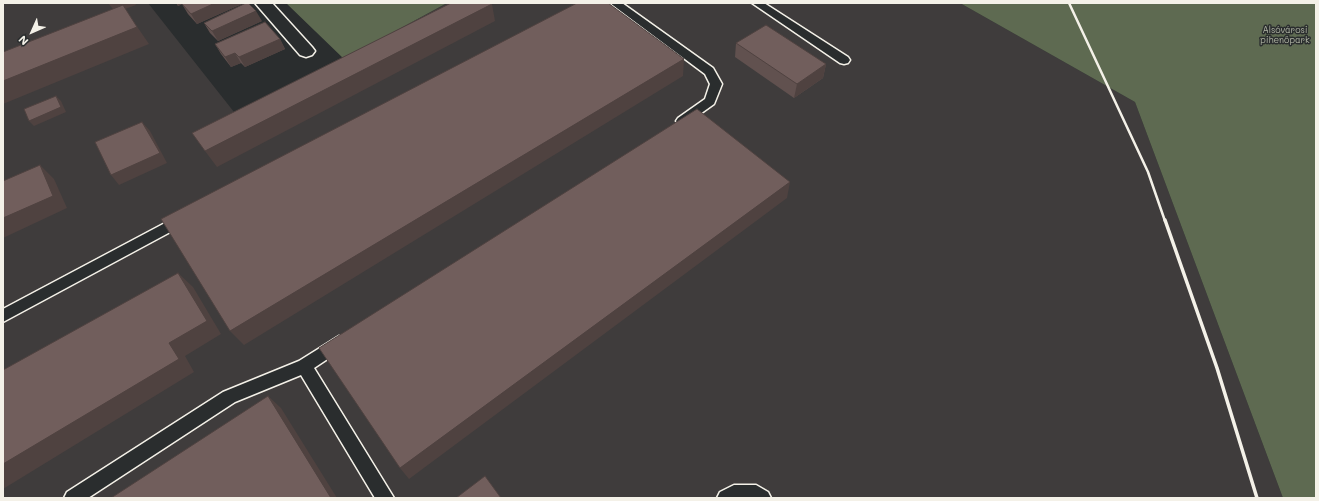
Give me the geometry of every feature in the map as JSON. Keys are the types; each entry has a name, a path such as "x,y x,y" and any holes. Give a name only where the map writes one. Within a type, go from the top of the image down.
{"street":[{"path":"263,3 306,51"}],"lane":[{"path":"614,3 709,70 716,84 710,101 668,130"},
{"path":"757,3 844,60"},
{"path":"3,316 195,212"},
{"path":"73,498 228,397 304,366 351,336"},
{"path":"304,366 385,498"},
{"path":"726,498 734,494 756,494 762,498"}],"shaded area":[{"path":"3,3 148,3 234,112 344,59 447,3 960,3 1135,102 1283,498 3,498"}],"green space":[{"path":"286,3 447,3 344,59"},
{"name":"Alsóvárosi pihenőpark","path":"960,3 1316,3 1316,498 1283,498 1135,102"}],"building":[{"path":"215,3 191,14 182,4"},
{"path":"248,3 256,11 212,31 204,23"},
{"path":"451,3 492,4 205,151 192,133"},
{"path":"577,3 608,3 684,59 230,331 161,219"},
{"path":"123,5 137,27 3,81 3,52"},
{"path":"265,22 280,39 239,57 235,53 225,57 215,44"},
{"path":"766,25 826,64 797,84 736,43"},
{"path":"56,96 61,107 29,121 24,109"},
{"path":"697,109 790,182 400,468 319,348"},
{"path":"142,122 160,153 111,175 95,142"},
{"path":"40,165 53,196 3,218 3,181"},
{"path":"178,273 207,321 169,343 179,359 3,464 3,370"},
{"path":"268,396 331,498 111,498"},
{"path":"485,476 501,498 456,498"}],"railway":[{"path":"1069,3 1148,172 1165,221"},
{"path":"1165,220 1217,368 1257,498"}]}
